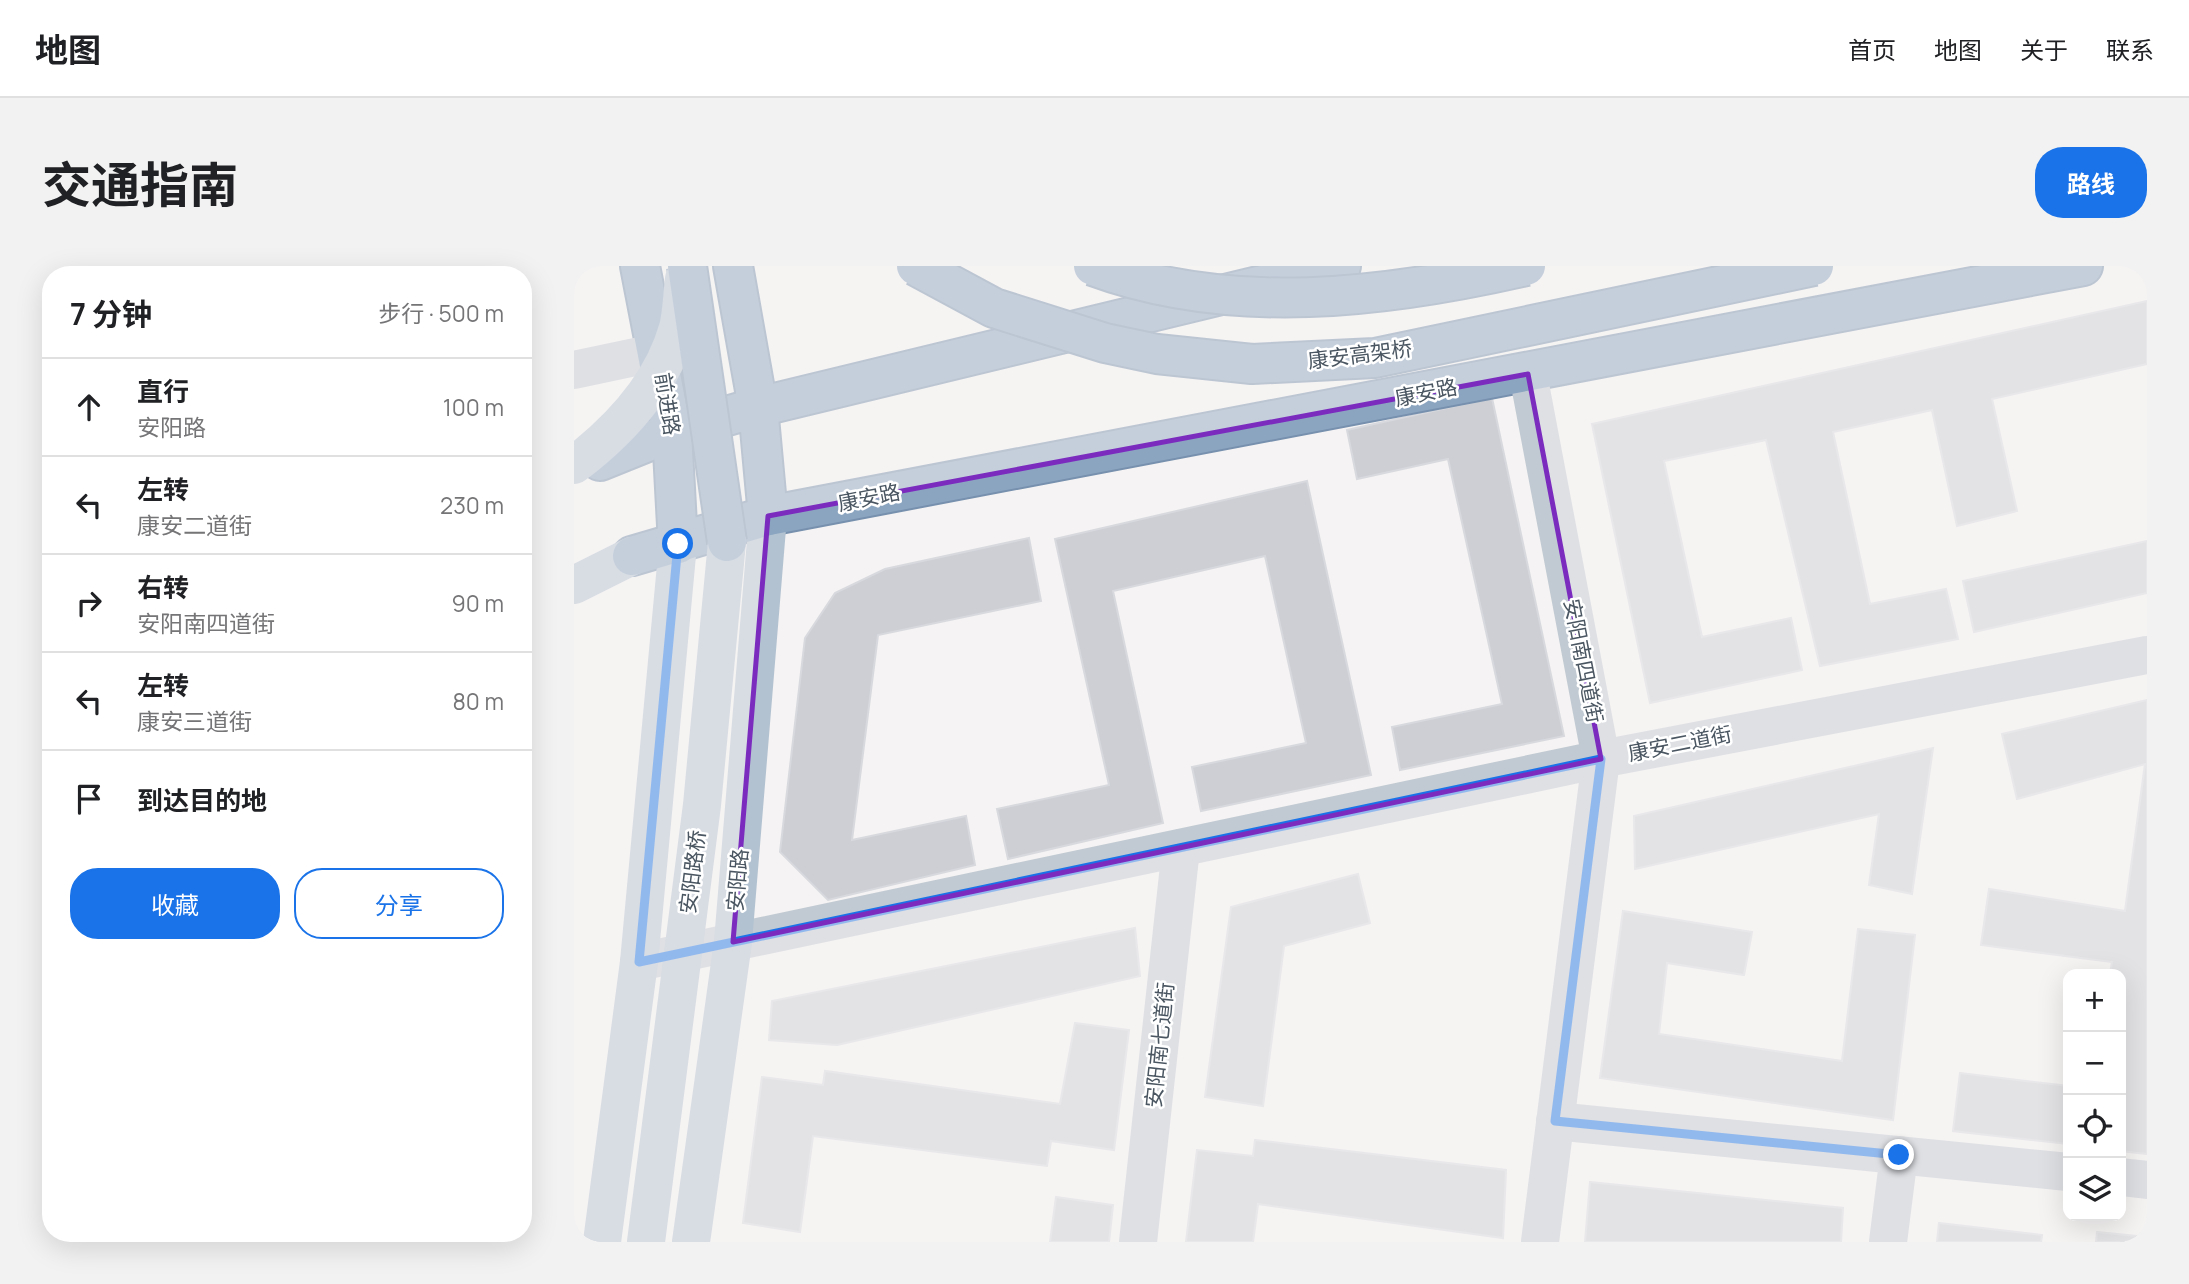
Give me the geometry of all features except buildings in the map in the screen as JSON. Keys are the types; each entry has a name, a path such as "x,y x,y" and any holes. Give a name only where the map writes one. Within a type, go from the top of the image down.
{"highway":[{"name":"前进路","path":"640,266 659,352 672,432 678,544"},
{"path":"686,266 727,542"},
{"path":"733,266 758,407 768,516"},
{"name":"康安高架桥","path":"916,266 994,308 1105,343 1157,354 1252,364 1375,358 1814,266"},
{"path":"1093,266 1191,291 1292,297 1357,296 1462,280 1526,266"},
{"path":"583,465 672,432 758,407 1341,266"},
{"name":"康安路","path":"632,556 768,516 1528,374 2083,266"}],"main road":[{"path":"583,465 651,386 678,327 686,266"},
{"name":"安阳路","path":"691,1242 733,942 768,516"},
{"name":"安阳路桥","path":"646,1242 702,805 727,542"},
{"path":"602,1242 639,962 678,544"},
{"path":"574,585 632,556"}],"street":[{"path":"574,370 659,352"},
{"name":"安阳南四道街","path":"1528,374 1601,759 1540,1242"},
{"name":"康安二道街","path":"639,962 1601,759 2147,655"},
{"name":"安阳南七道街","path":"1138,1242 1181,848"},
{"path":"1555,1121 2063,1171"},
{"path":"1888,1242 1899,1155"},
{"path":"2126,1178 2147,1180"}],"highlighted area":[{"path":"1528,374 1601,759 733,942 768,516"}],"route":[{"path":"678,544 639,962 1601,759 1555,1121 1899,1155"}]}
